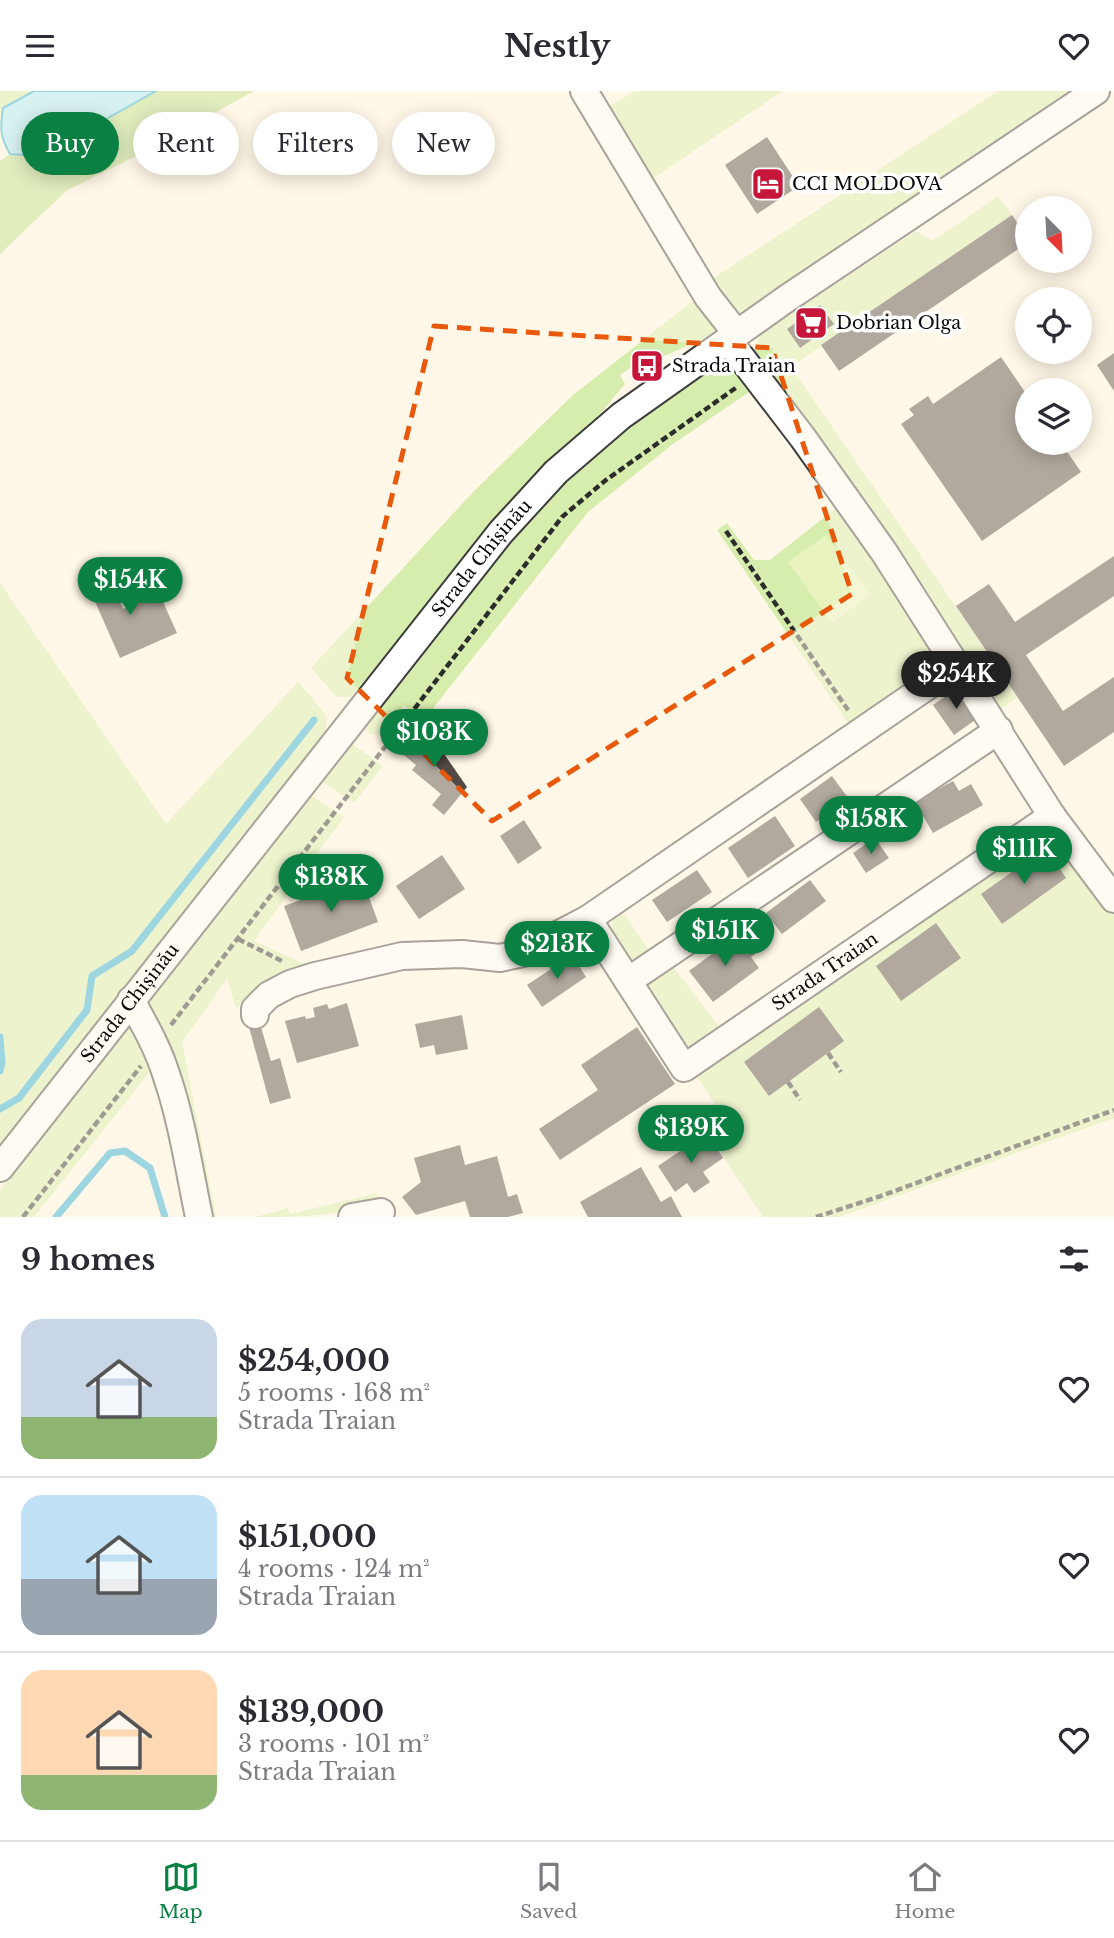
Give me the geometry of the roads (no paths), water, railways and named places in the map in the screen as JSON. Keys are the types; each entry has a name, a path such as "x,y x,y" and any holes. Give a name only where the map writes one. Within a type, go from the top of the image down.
{"street":[{"name":"Strada Chișinău","path":"0,1168 501,532 556,473 621,415 1096,91"},
{"path":"594,95 754,374 884,552 1052,816 1114,899"},
{"path":"256,1015 255,1009 269,995 290,984 315,976 402,956 462,954 500,958 523,953 588,919 958,665"},
{"path":"628,981 999,730"},
{"name":"Strada Traian","path":"588,919 684,1068 1052,816"},
{"path":"131,1000 156,1046 177,1112 199,1217"},
{"path":"352,1217 381,1212"}],"water":[{"path":"34,91 156,91 119,112 21,112 21,155 10,154 4,142 1,121 3,108"}],"waterway":[{"path":"0,1109 19,1098 87,1010 92,976 132,951 314,720"},
{"path":"0,1037 0,1071"},
{"path":"56,1217 110,1153 125,1151 150,1168 165,1217"}],"place":[{"name":"CCI MOLDOVA","path":"768,184"},
{"name":"Dobrian Olga","path":"811,323"},
{"name":"Strada Traian","path":"647,366"}]}
